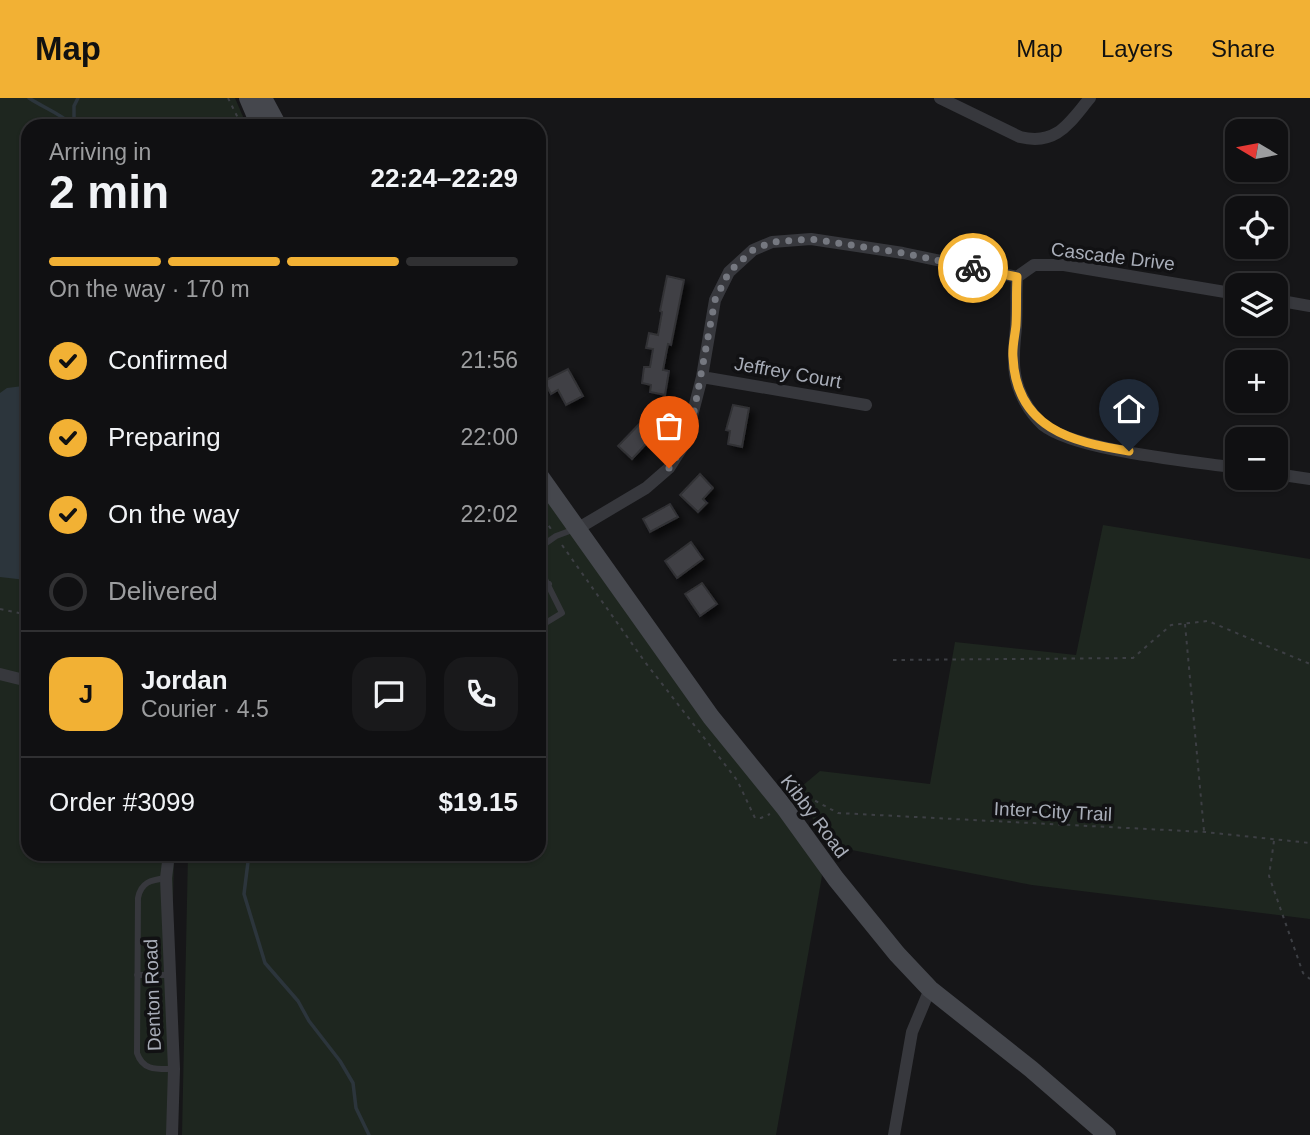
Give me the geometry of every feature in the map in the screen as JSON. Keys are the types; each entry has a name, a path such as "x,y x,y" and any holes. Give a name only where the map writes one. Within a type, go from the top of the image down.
{"main road":[{"path":"248,98 257,119"},
{"path":"263,98 274,119"},
{"name":"Kibby Road","path":"546,485 711,718 784,807 836,879 897,954 930,989 1031,1069 1107,1135"}],"street":[{"path":"940,98 1020,137 1032,140 1050,137 1063,130 1090,98"},
{"path":"577,528 646,488 669,468 685,443 702,377 715,300 729,272 753,250 772,242 811,239 903,253 1017,277 1012,356 1015,377 1024,401 1043,424 1065,437 1102,447 1225,466"},
{"name":"Cascade Drive","path":"1017,277 1034,265 1064,265 1225,292"},
{"path":"1288,302 1310,306"},
{"name":"Jeffrey Court","path":"702,377 866,405"},
{"path":"1288,476 1310,479"},
{"path":"0,674 21,679"},
{"name":"Denton Road","path":"168,861 166,877 174,1069 172,1135"},
{"path":"894,1135 912,1032 930,989"}],"lane":[{"path":"546,543 577,528"},
{"path":"546,579 562,613 546,623"},
{"path":"166,877 149,881 139,891 137,1053 142,1064 153,1069 174,1069"},
{"path":"137,975 170,975"}],"path":[{"path":"228,98 238,119"},
{"path":"546,522 645,662 737,780 755,818 771,813"},
{"path":"0,609 21,614"},
{"path":"893,660 1133,658 1171,625 1208,621 1310,664"},
{"path":"1185,623 1205,832"},
{"name":"Inter-City Trail","path":"799,800 810,798 838,813 1205,832 1310,843"},
{"path":"1274,840 1269,876 1303,973 1310,979"}],"shaded area":[{"path":"0,98 235,98 244,119 21,119 21,861 174,861 168,1135 0,1135"},
{"path":"21,386 21,579 0,577 0,393 7,388"},
{"path":"546,495 811,843 822,876 776,1135 182,1135 188,861 546,861"},
{"path":"1103,525 1310,559 1310,919 1032,885 831,846 795,792 820,771 930,784 955,642 1076,655"}],"building":[{"path":"667,276 684,280 671,345 668,344 663,370 669,371 665,395 650,392 651,385 642,383 644,367 650,367 653,349 646,348 649,333 658,335"},
{"path":"568,369 583,396 566,405 558,390 551,394 546,380"},
{"path":"733,405 749,408 742,447 728,444 730,431 726,430"},
{"path":"647,416 660,429 632,459 618,446"},
{"path":"700,474 713,488 703,499 707,503 698,512 680,495"},
{"path":"670,504 678,517 650,532 643,519"},
{"path":"691,542 703,559 677,578 665,561"},
{"path":"702,583 717,604 700,616 685,594"}],"waterway":[{"path":"29,98 64,119"},
{"path":"74,119 74,106 78,98"},
{"path":"248,861 244,894 265,963 298,1001 309,1021 340,1061 353,1083 356,1108 369,1135"}],"way so far":[{"path":"669,468 685,443 693,417 715,300 729,272 753,250 772,242 811,239 903,253 973,268"}],"route":[{"path":"973,268 1017,277 1012,356 1015,377 1024,401 1043,424 1065,437 1129,451"}]}
